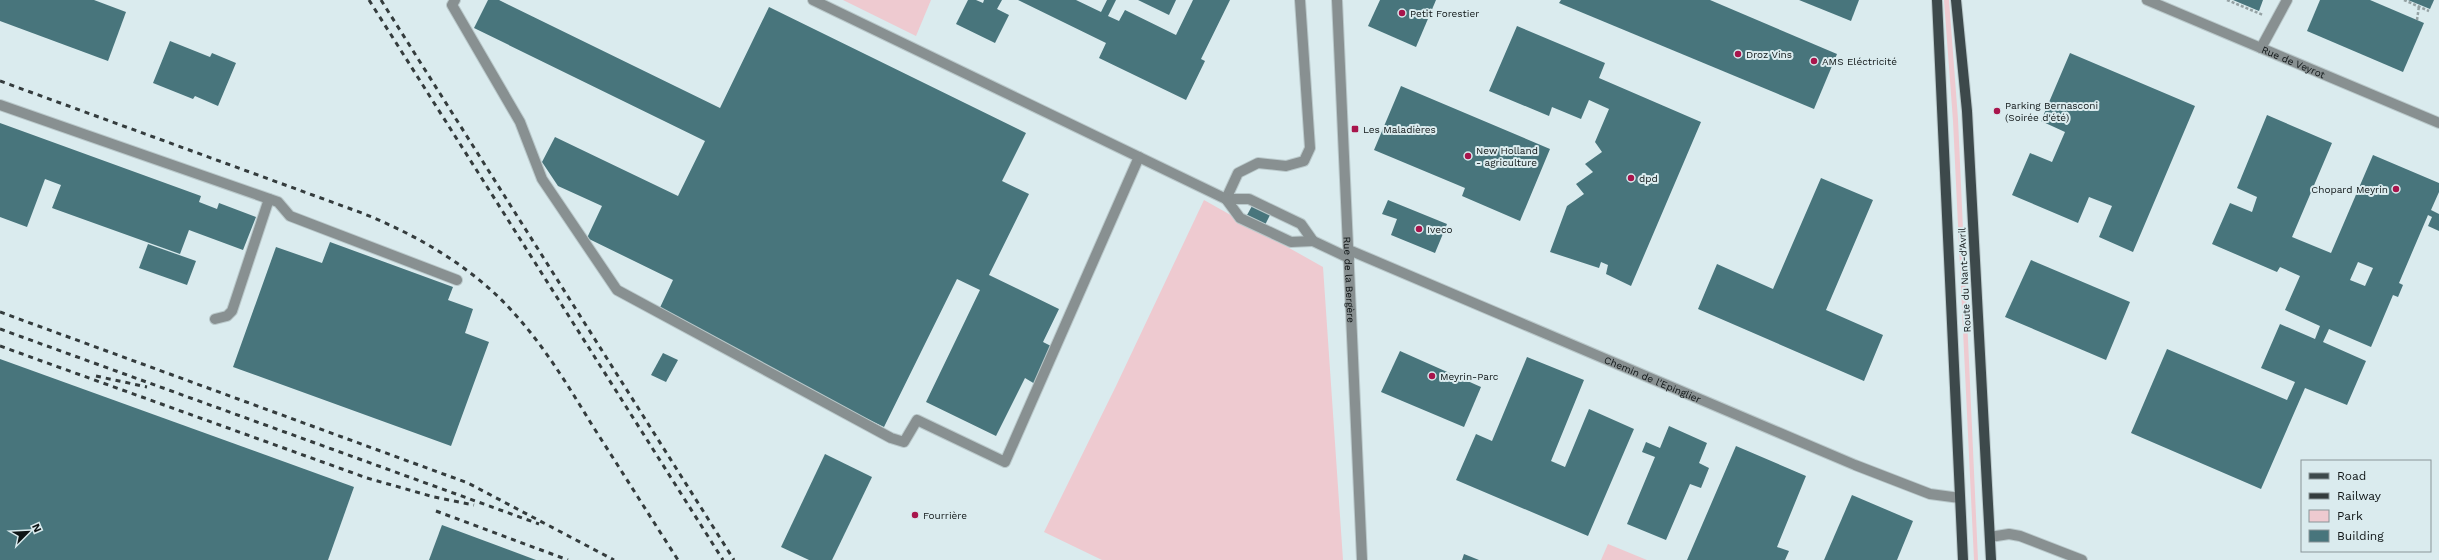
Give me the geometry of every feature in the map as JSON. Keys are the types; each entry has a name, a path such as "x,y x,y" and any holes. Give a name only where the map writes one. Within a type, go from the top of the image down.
{"main road":[{"name":"Route du Nant-d'Avril","path":"1937,0 1963,560"},
{"name":"Route du Nant-d'Avril","path":"1956,0 1967,111 1991,560"}],"street":[{"path":"455,0 452,5 520,122 542,179 617,290 891,438 904,442 917,420 1005,462 1139,157"},
{"path":"813,0 1226,199 1249,199 1301,224 1313,241"},
{"path":"1226,199 1238,173 1258,163 1286,166 1304,161 1310,148 1300,0"},
{"name":"Rue de la Bergère","path":"1337,0 1362,560"},
{"name":"Rue de Veyrot","path":"2147,0 2439,123"},
{"path":"2261,48 2287,0"},
{"path":"0,105 278,202 290,216 457,280"},
{"path":"215,319 227,316 232,311 269,199"},
{"path":"1226,199 1240,218 1291,242 1313,241"},
{"name":"Chemin de l'Epinglier","path":"1313,241 1349,254 1855,465 1930,494 1960,498"},
{"path":"1990,537 2009,534 2020,536 2082,560"}],"path":[{"path":"2227,0 2276,21"},
{"path":"2404,0 2429,11"},
{"path":"2417,20 2419,6"}],"green space":[{"path":"843,0 931,0 916,36"},
{"path":"1944,0 1949,0 1958,119 1978,560 1974,560 1953,121"},
{"path":"1204,200 1323,267 1343,560 1102,560 1044,532 1116,386"},
{"path":"1608,544 1647,560 1601,560"}],"building":[{"path":"0,0 94,0 126,12 108,61 0,21"},
{"path":"488,0 499,0 720,108 769,7 1026,133 1002,181 1029,194 989,275 1059,309 1043,342 1053,347 1035,384 1025,378 996,436 926,402 980,290 957,279 884,427 656,316 673,280 587,238 602,206 558,186 542,162 555,137 678,196 705,141 474,28"},
{"path":"968,0 976,0 983,3 984,0 1002,0 997,9 1009,15 995,43 956,24"},
{"path":"1018,0 1076,0 1101,12 1107,0 1116,0 1108,16 1119,21 1125,10 1176,35 1193,0 1230,0 1201,59 1205,61 1186,100 1099,58 1106,43"},
{"path":"1138,0 1176,0 1169,15"},
{"name":"Petit Forestier","path":"1380,0 1436,0 1416,47 1368,26"},
{"name":"Droz Vins","path":"1561,0 1710,0 1837,54 1814,109 1559,3"},
{"path":"1799,0 1859,0 1851,21"},
{"path":"2233,0 2263,0 2259,11"},
{"path":"2320,0 2370,0 2424,23 2403,72 2307,31"},
{"path":"2408,0 2434,0 2430,9"},
{"name":"dpd","path":"1517,26 1605,63 1599,78 1701,122 1631,286 1606,274 1608,265 1601,262 1599,268 1550,252 1567,206 1584,194 1576,184 1593,172 1585,164 1602,152 1595,142 1609,109 1589,100 1581,119 1552,107 1549,116 1489,91"},
{"path":"170,41 210,57 212,53 236,63 218,106 195,96 193,99 153,83"},
{"path":"2070,53 2195,106 2133,252 2099,237 2112,206 2089,197 2078,223 2012,195 2030,153 2052,162 2065,132 2041,121"},
{"name":"New Holland - agriculture","path":"1401,86 1550,149 1520,221 1462,196 1465,188 1374,150"},
{"path":"2267,115 2332,143 2292,237 2331,253 2373,155 2439,183 2439,192 2431,210 2439,214 2439,231 2428,226 2432,217 2428,215 2399,283 2403,285 2398,297 2393,295 2371,347 2329,329 2323,342 2366,361 2347,405 2305,388 2261,489 2131,433 2167,349 2287,400 2295,382 2261,368 2280,324 2315,339 2320,326 2285,310 2300,276 2280,267 2277,272 2212,244 2230,203 2252,212 2257,197 2237,188","holes":["2358,262 2373,268 2365,286 2350,280"]},
{"path":"0,123 201,196 199,202 217,209 219,203 256,217 243,250 189,230 180,254 52,208 61,185 45,179 27,227 0,217"},
{"path":"1821,178 1873,200 1826,310 1883,335 1864,381 1698,309 1717,264 1773,289"},
{"name":"Iveco","path":"1388,200 1447,224 1435,253 1391,235 1397,219 1382,214"},
{"path":"1252,206 1270,215 1265,225 1247,215"},
{"path":"330,242 453,287 448,300 473,309 465,333 489,342 451,446 233,367 276,247 322,263"},
{"path":"148,244 196,261 187,285 139,268"},
{"path":"2031,260 2130,302 2106,360 2005,317"},
{"path":"1400,351 1481,387 1464,427 1381,392"},
{"path":"663,353 678,360 666,382 651,375"},
{"path":"1527,357 1584,380 1551,461 1565,467 1589,409 1634,429 1588,536 1456,480 1476,434 1492,441"},
{"path":"0,359 354,487 328,560 0,560"},
{"path":"1669,426 1707,443 1699,463 1709,468 1701,488 1690,484 1666,540 1627,524 1655,457 1642,452 1646,442 1660,448"},
{"path":"1736,446 1806,476 1777,547 1789,551 1785,560 1687,560"},
{"path":"825,454 872,477 832,560 809,560 781,547"},
{"path":"1852,495 1913,521 1897,560 1824,560"},
{"path":"442,525 536,560 429,560"},
{"path":"1464,554 1479,560 1462,560"}],"railway":[{"path":"369,0 723,560"},
{"path":"381,0 734,560"},
{"path":"0,81 362,213 397,228 430,246 461,266 491,290 534,337 570,389 678,560"},
{"path":"0,312 468,483 614,560"},
{"path":"0,329 539,524"},
{"path":"0,346 367,478 434,497 474,505"},
{"path":"96,376 147,387"},
{"path":"436,511 568,560"}],"place":[{"name":"Petit Forestier","path":"1402,13"},
{"name":"Droz Vins","path":"1738,54"},
{"name":"AMS Eléctricité","path":"1814,61"},
{"name":"Parking Bernasconi (Soirée d'été)","path":"1997,111"},
{"name":"Les Maladières","path":"1355,129"},
{"name":"New Holland - agriculture","path":"1468,156"},
{"name":"dpd","path":"1631,178"},
{"name":"Chopard Meyrin","path":"2396,189"},
{"name":"Iveco","path":"1419,229"},
{"name":"Meyrin-Parc","path":"1432,376"},
{"name":"Fourrière","path":"915,515"}]}
